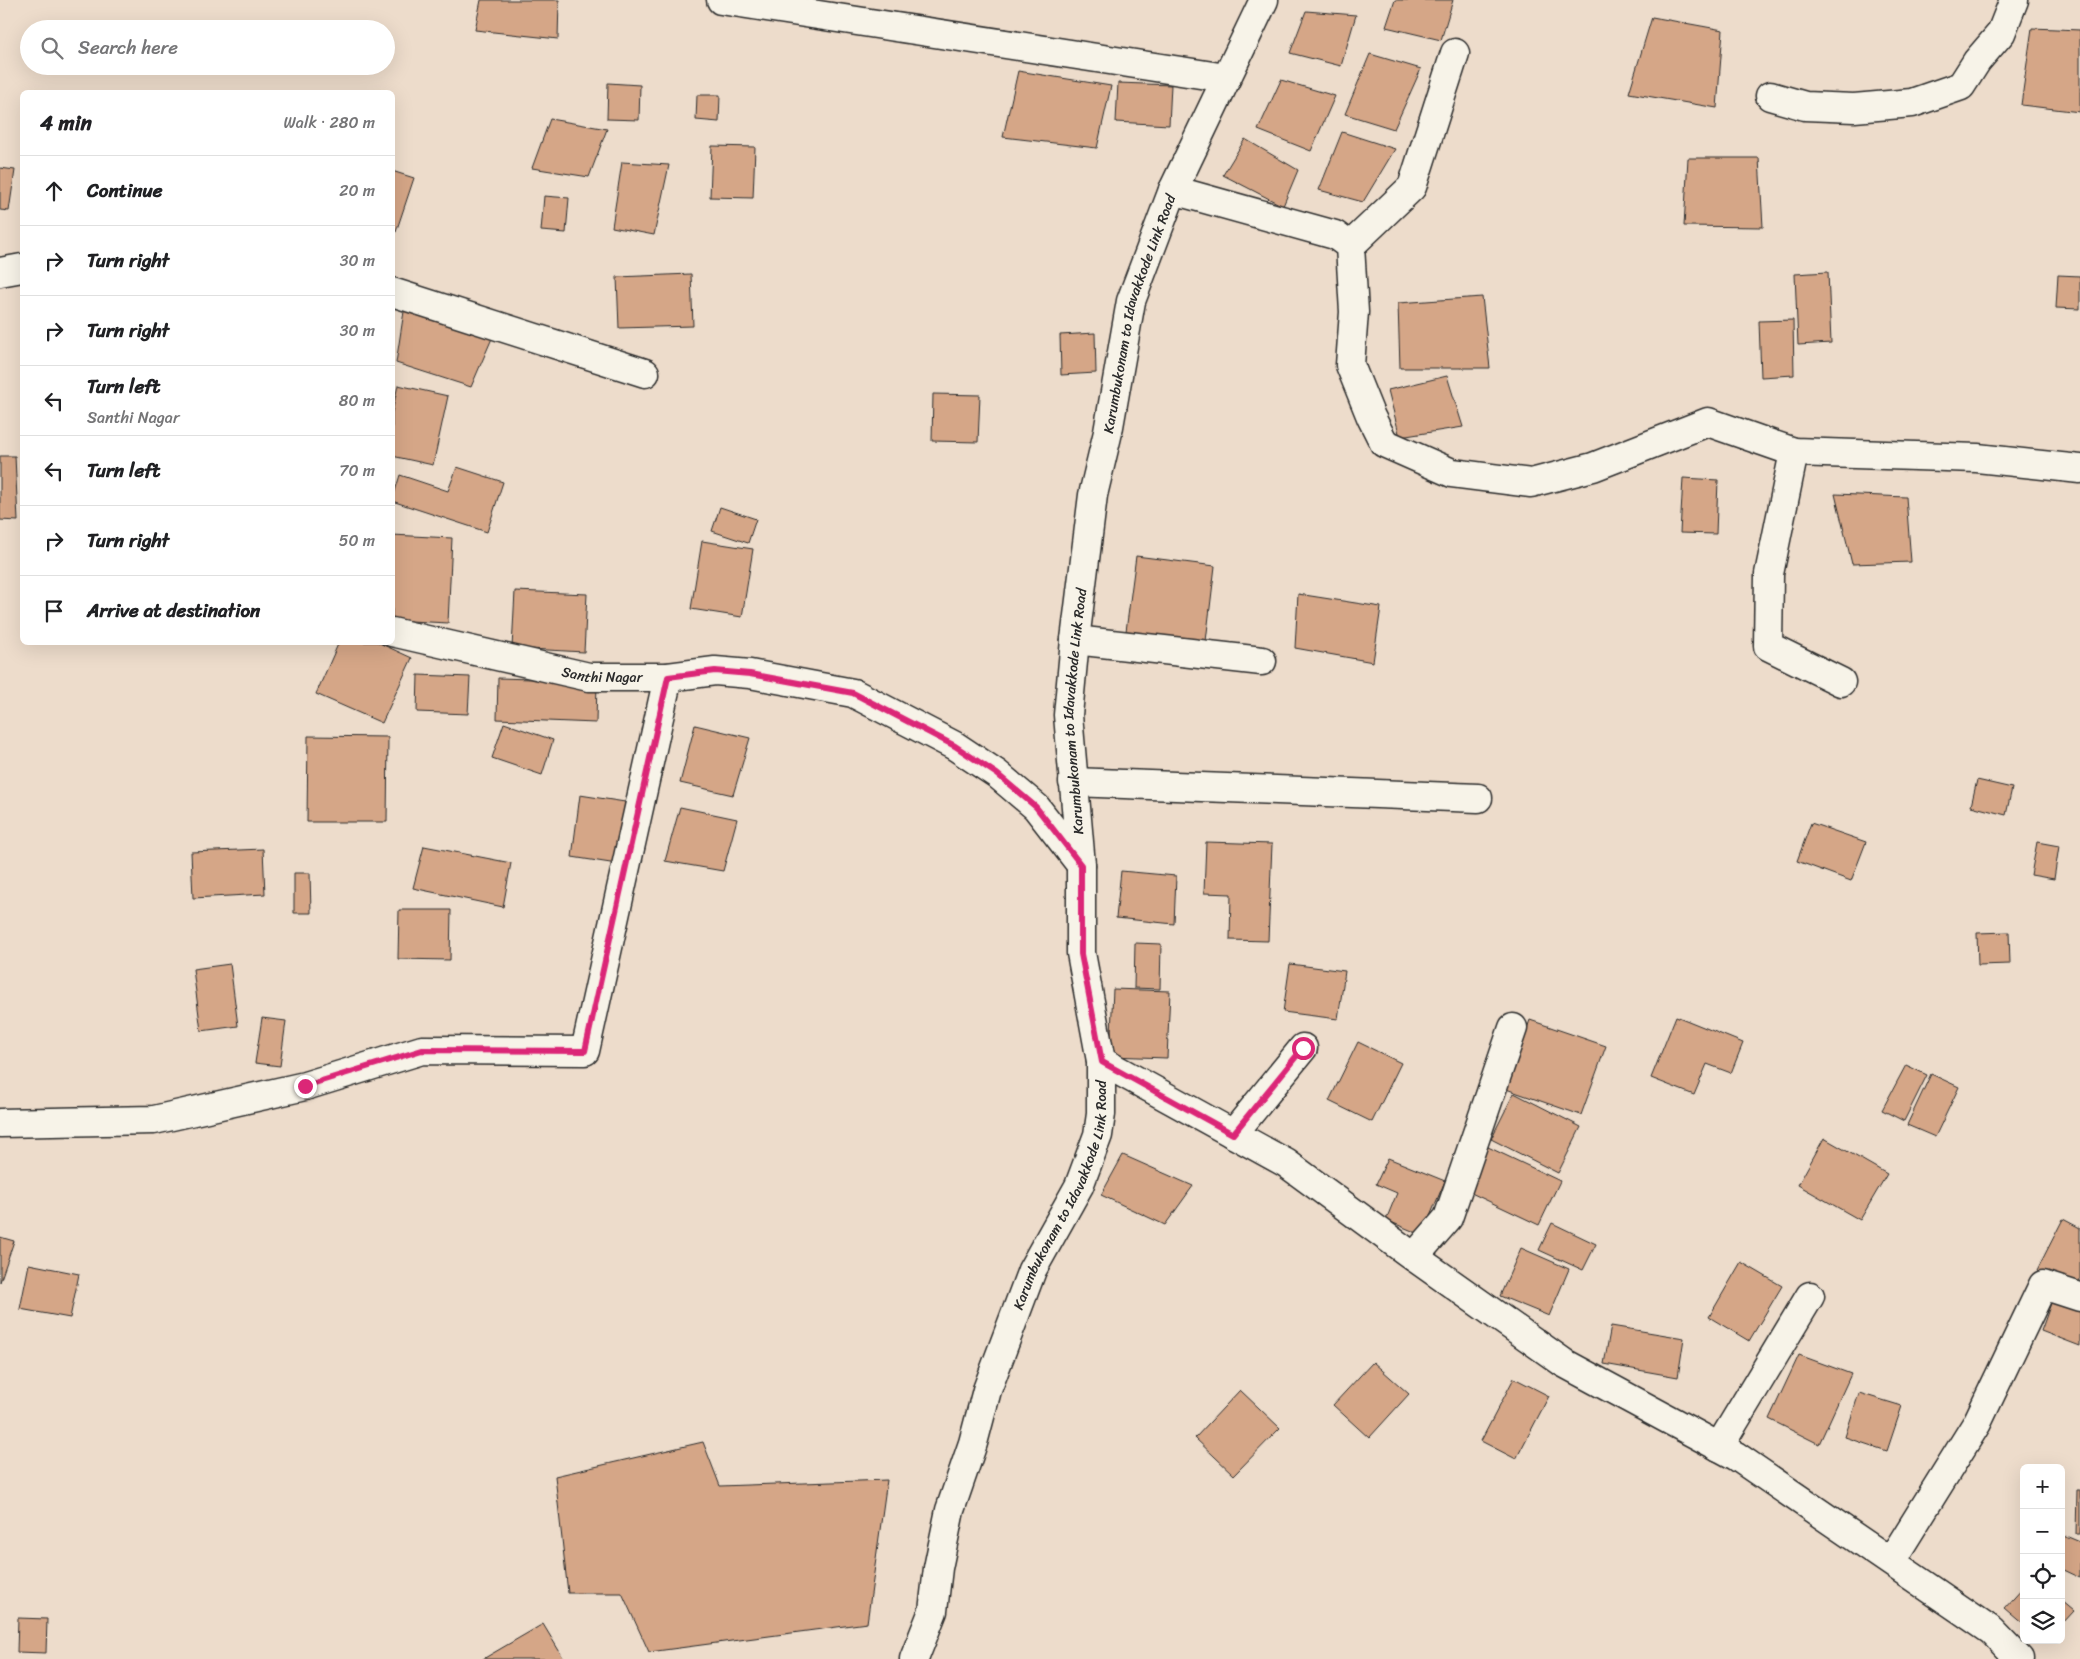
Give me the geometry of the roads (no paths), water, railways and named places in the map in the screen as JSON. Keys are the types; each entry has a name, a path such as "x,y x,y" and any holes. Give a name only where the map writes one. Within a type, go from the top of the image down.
{"street":[{"path":"721,0 1226,78"},
{"name":"Karumbukonam to Idavakkode Link Road","path":"914,1659 933,1611 938,1568 950,1510 973,1443 987,1390 1032,1270 1079,1186 1098,1135 1102,1114 1102,1062 1081,954 1081,865 1068,715 1075,640 1093,495 1108,432 1131,301 1173,190 1264,0"},
{"path":"1770,96 1805,106 1854,108 1912,103 1961,86 2001,33 2014,0"},
{"path":"1455,53 1412,187 1350,246 1354,312 1350,365 1371,417 1384,442 1452,473 1531,483 1593,467 1708,422 1794,452 1977,458 2080,469"},
{"path":"1173,190 1334,235 1350,246"},
{"path":"0,272 20,268"},
{"path":"395,293 645,373"},
{"path":"1794,452 1769,574 1768,646 1841,682"},
{"name":"Santhi Nagar","path":"395,633 589,677 668,677 715,671 750,674 853,693 955,746 997,774 1036,807 1081,865"},
{"path":"1075,640 1262,661"},
{"path":"0,1123 154,1120 305,1086 422,1050 585,1051 668,677"},
{"path":"1073,782 1478,798"},
{"path":"1414,1257 1448,1218 1513,1028"},
{"path":"1233,1134 1303,1048"},
{"path":"1102,1062 1286,1162 1414,1257 1564,1363 1736,1456 1891,1560 1992,1631 2019,1659"},
{"path":"1891,1560 1977,1423 2043,1285 2080,1297"},
{"path":"1719,1447 1810,1296"}]}
